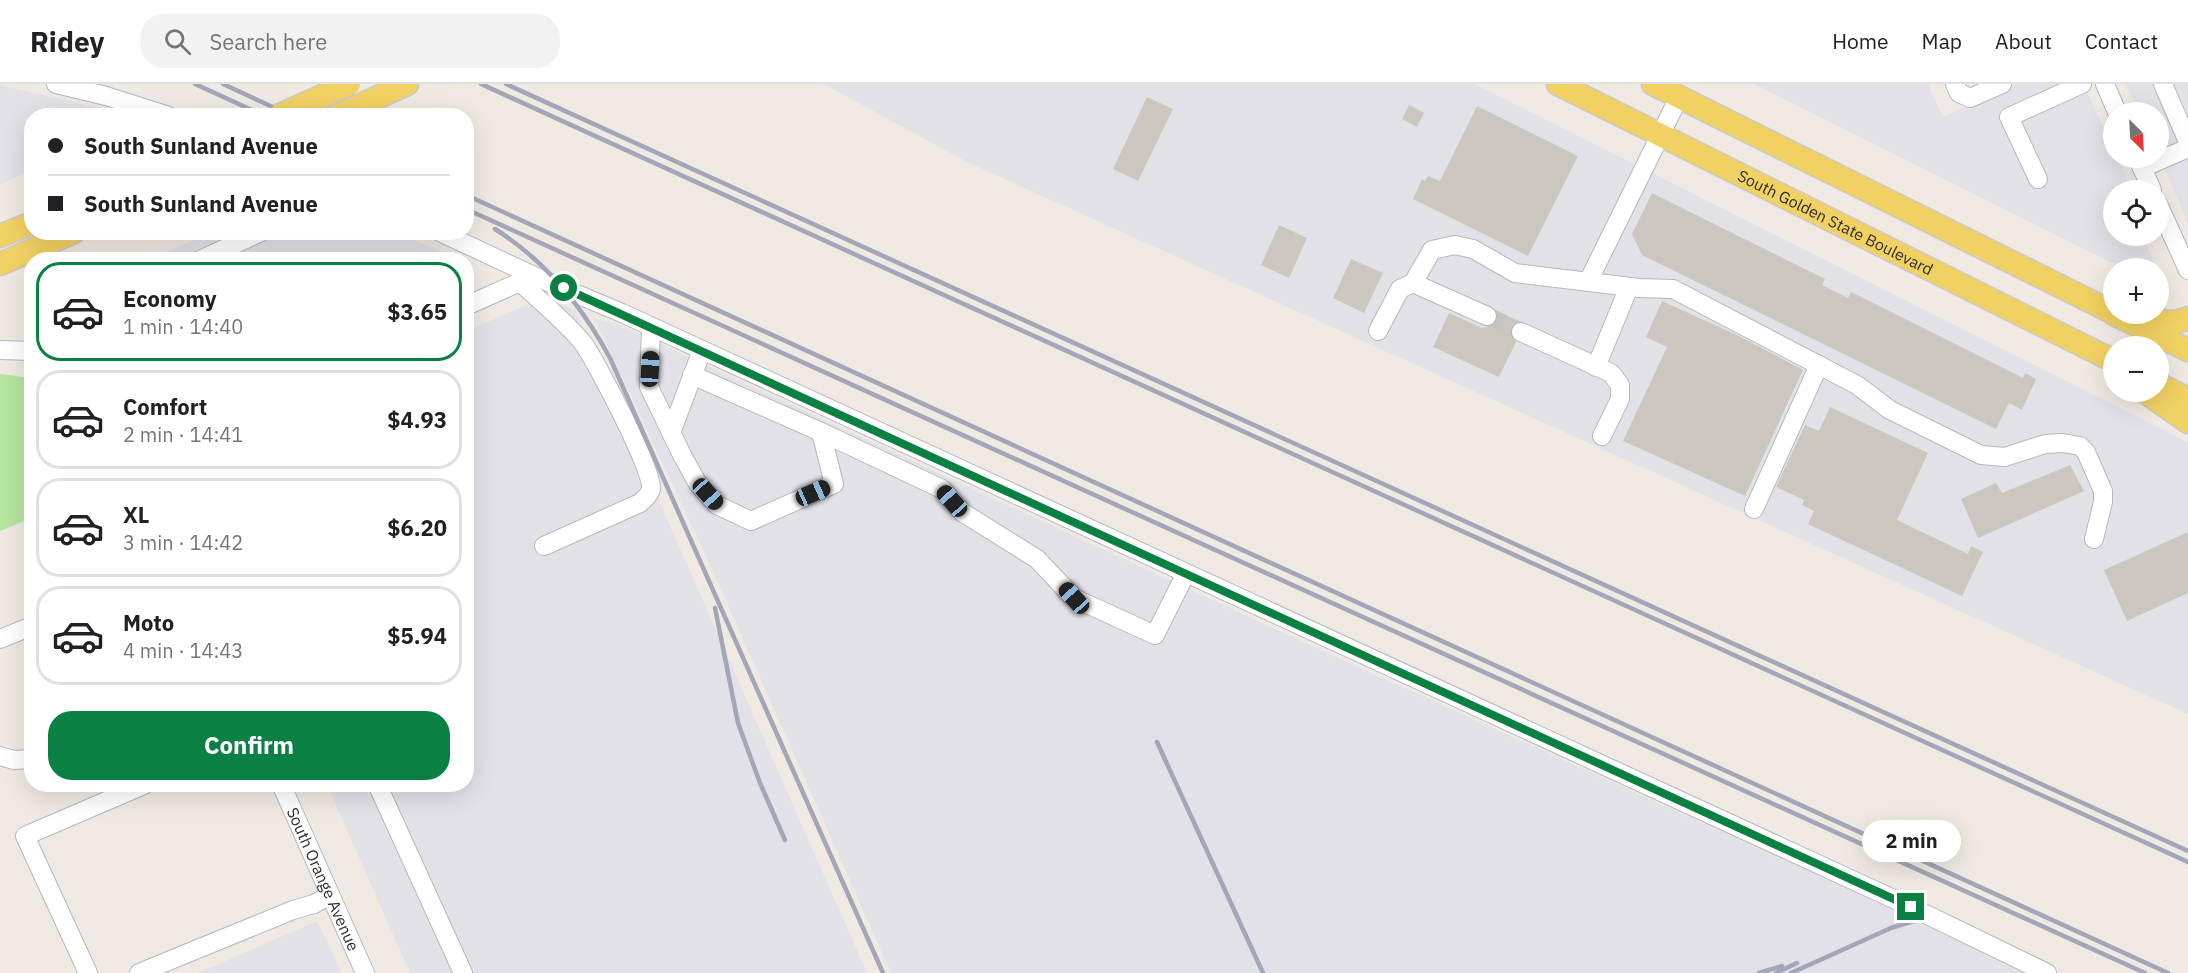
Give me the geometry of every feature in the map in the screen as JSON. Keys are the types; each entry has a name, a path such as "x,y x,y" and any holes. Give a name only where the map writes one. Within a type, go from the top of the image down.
{"main road":[{"path":"296,108 349,84"},
{"path":"354,108 407,84"},
{"name":"South Golden State Boulevard","path":"1558,84 2103,356"},
{"path":"1653,84 2103,308"},
{"path":"0,236 24,226"},
{"path":"29,252 56,240"},
{"path":"6,262 24,254"},
{"path":"2005,259 2103,297"},
{"path":"2169,323 2188,318"},
{"path":"2136,324 2188,350"},
{"path":"2078,343 2103,361"},
{"path":"2169,390 2188,399"},
{"path":"2159,402 2188,422"}],"street":[{"path":"56,84 144,108"},
{"path":"1955,84 1959,93 1970,98 2001,84"},
{"path":"2038,179 2009,117 2082,84"},
{"path":"2105,84 2113,102"},
{"path":"2163,84 2188,142"},
{"path":"1588,282 1679,97"},
{"path":"2169,154 2188,148"},
{"path":"2169,228 2188,270"},
{"path":"217,252 244,240"},
{"path":"455,240 527,279 651,327 702,350 1889,897 2047,973"},
{"path":"1378,332 1400,289 1413,283 1432,250 1455,245 1473,249 1515,273 1629,287 1673,289 1857,385 1890,410 1981,455 2005,457 2046,444 2063,443 2080,446 2086,452 2103,491 2103,502 2094,539"},
{"path":"474,302 527,279"},
{"path":"527,279 589,352 622,416 651,484 647,497 640,503 544,546"},
{"path":"1413,283 1487,316"},
{"path":"1596,367 1629,287"},
{"path":"651,327 649,387 699,484 717,505 751,521 834,484 821,432"},
{"path":"1521,332 1611,373 1620,385 1620,399 1602,435"},
{"path":"0,350 24,351"},
{"path":"671,433 702,350"},
{"path":"1754,509 1819,365"},
{"path":"692,375 942,489 962,512 1037,559 1074,598 1155,635 1186,573"},
{"path":"0,639 24,629"},
{"path":"0,756 14,760 24,759"},
{"path":"88,973 25,837 128,792"},
{"name":"South Orange Avenue","path":"284,792 362,972"},
{"path":"382,792 463,973"},
{"path":"139,973 330,896"}],"shaded area":[{"path":"824,84 1475,84 2103,399 2103,402 2108,402 2188,442 2188,714 967,162"},
{"path":"1754,84 1928,84 1943,117 2016,84 2084,84 2103,127 2103,168 2122,168 2127,180 2103,180 2103,246 2147,246 2153,258 2103,258"},
{"path":"2126,84 2188,84 2188,223 2164,168 2169,168 2169,102 2134,102"},
{"path":"0,85 99,108 24,108 24,173 0,185"},
{"path":"193,240 414,240 443,252 167,252"},
{"path":"544,297 575,310 867,973 410,973 330,792 474,792 474,328"},
{"path":"595,319 613,322 1310,645 1938,930 2038,973 891,973 712,569"},
{"path":"317,921 342,973 198,973"}],"green space":[{"path":"0,374 24,377 24,521 0,531"}],"building":[{"path":"1147,97 1173,109 1138,181 1113,169"},
{"path":"1409,105 1424,113 1417,127 1402,119"},
{"path":"1477,106 1578,156 1528,256 1413,199 1422,179 1425,181 1428,176 1440,181"},
{"path":"1652,193 1825,279 1822,285 1848,298 1851,292 2023,378 2025,373 2036,379 2022,410 2009,403 1996,429 1642,255 1632,234"},
{"path":"1279,225 1307,238 1289,278 1261,265"},
{"path":"1351,259 1383,273 1364,313 1333,298"},
{"path":"1662,301 1739,336 1803,370 1745,496 1623,441 1667,347 1646,337"},
{"path":"1497,311 1519,321 1511,328 1510,334 1516,342 1499,377 1433,347 1449,313 1482,328 1494,325 1497,320"},
{"path":"1830,407 1928,453 1897,520 1968,554 1971,546 1983,552 1962,596 1808,524 1814,511 1802,505 1804,500 1776,487 1805,425 1819,431"},
{"path":"2070,465 2084,491 1978,538 1961,499 1996,483 2002,493"},
{"path":"2188,532 2188,593 2127,621 2104,570"}],"tunnel":[{"path":"1487,316 1521,332"}],"railway":[{"path":"195,84 248,108"},
{"path":"223,84 275,108"},
{"path":"481,84 2188,862"},
{"path":"506,84 2188,851"},
{"path":"474,199 2168,973"},
{"path":"474,213 2145,973"},
{"path":"495,229 531,255 561,286 587,320 610,358 883,973"},
{"path":"715,608 738,723 760,783 785,840"},
{"path":"1157,742 1263,973"},
{"path":"1791,973 1891,928 1917,920"},
{"path":"1776,973 1797,963"},
{"path":"1759,973 1782,966"}],"route":[{"path":"564,288 1911,907"}]}
